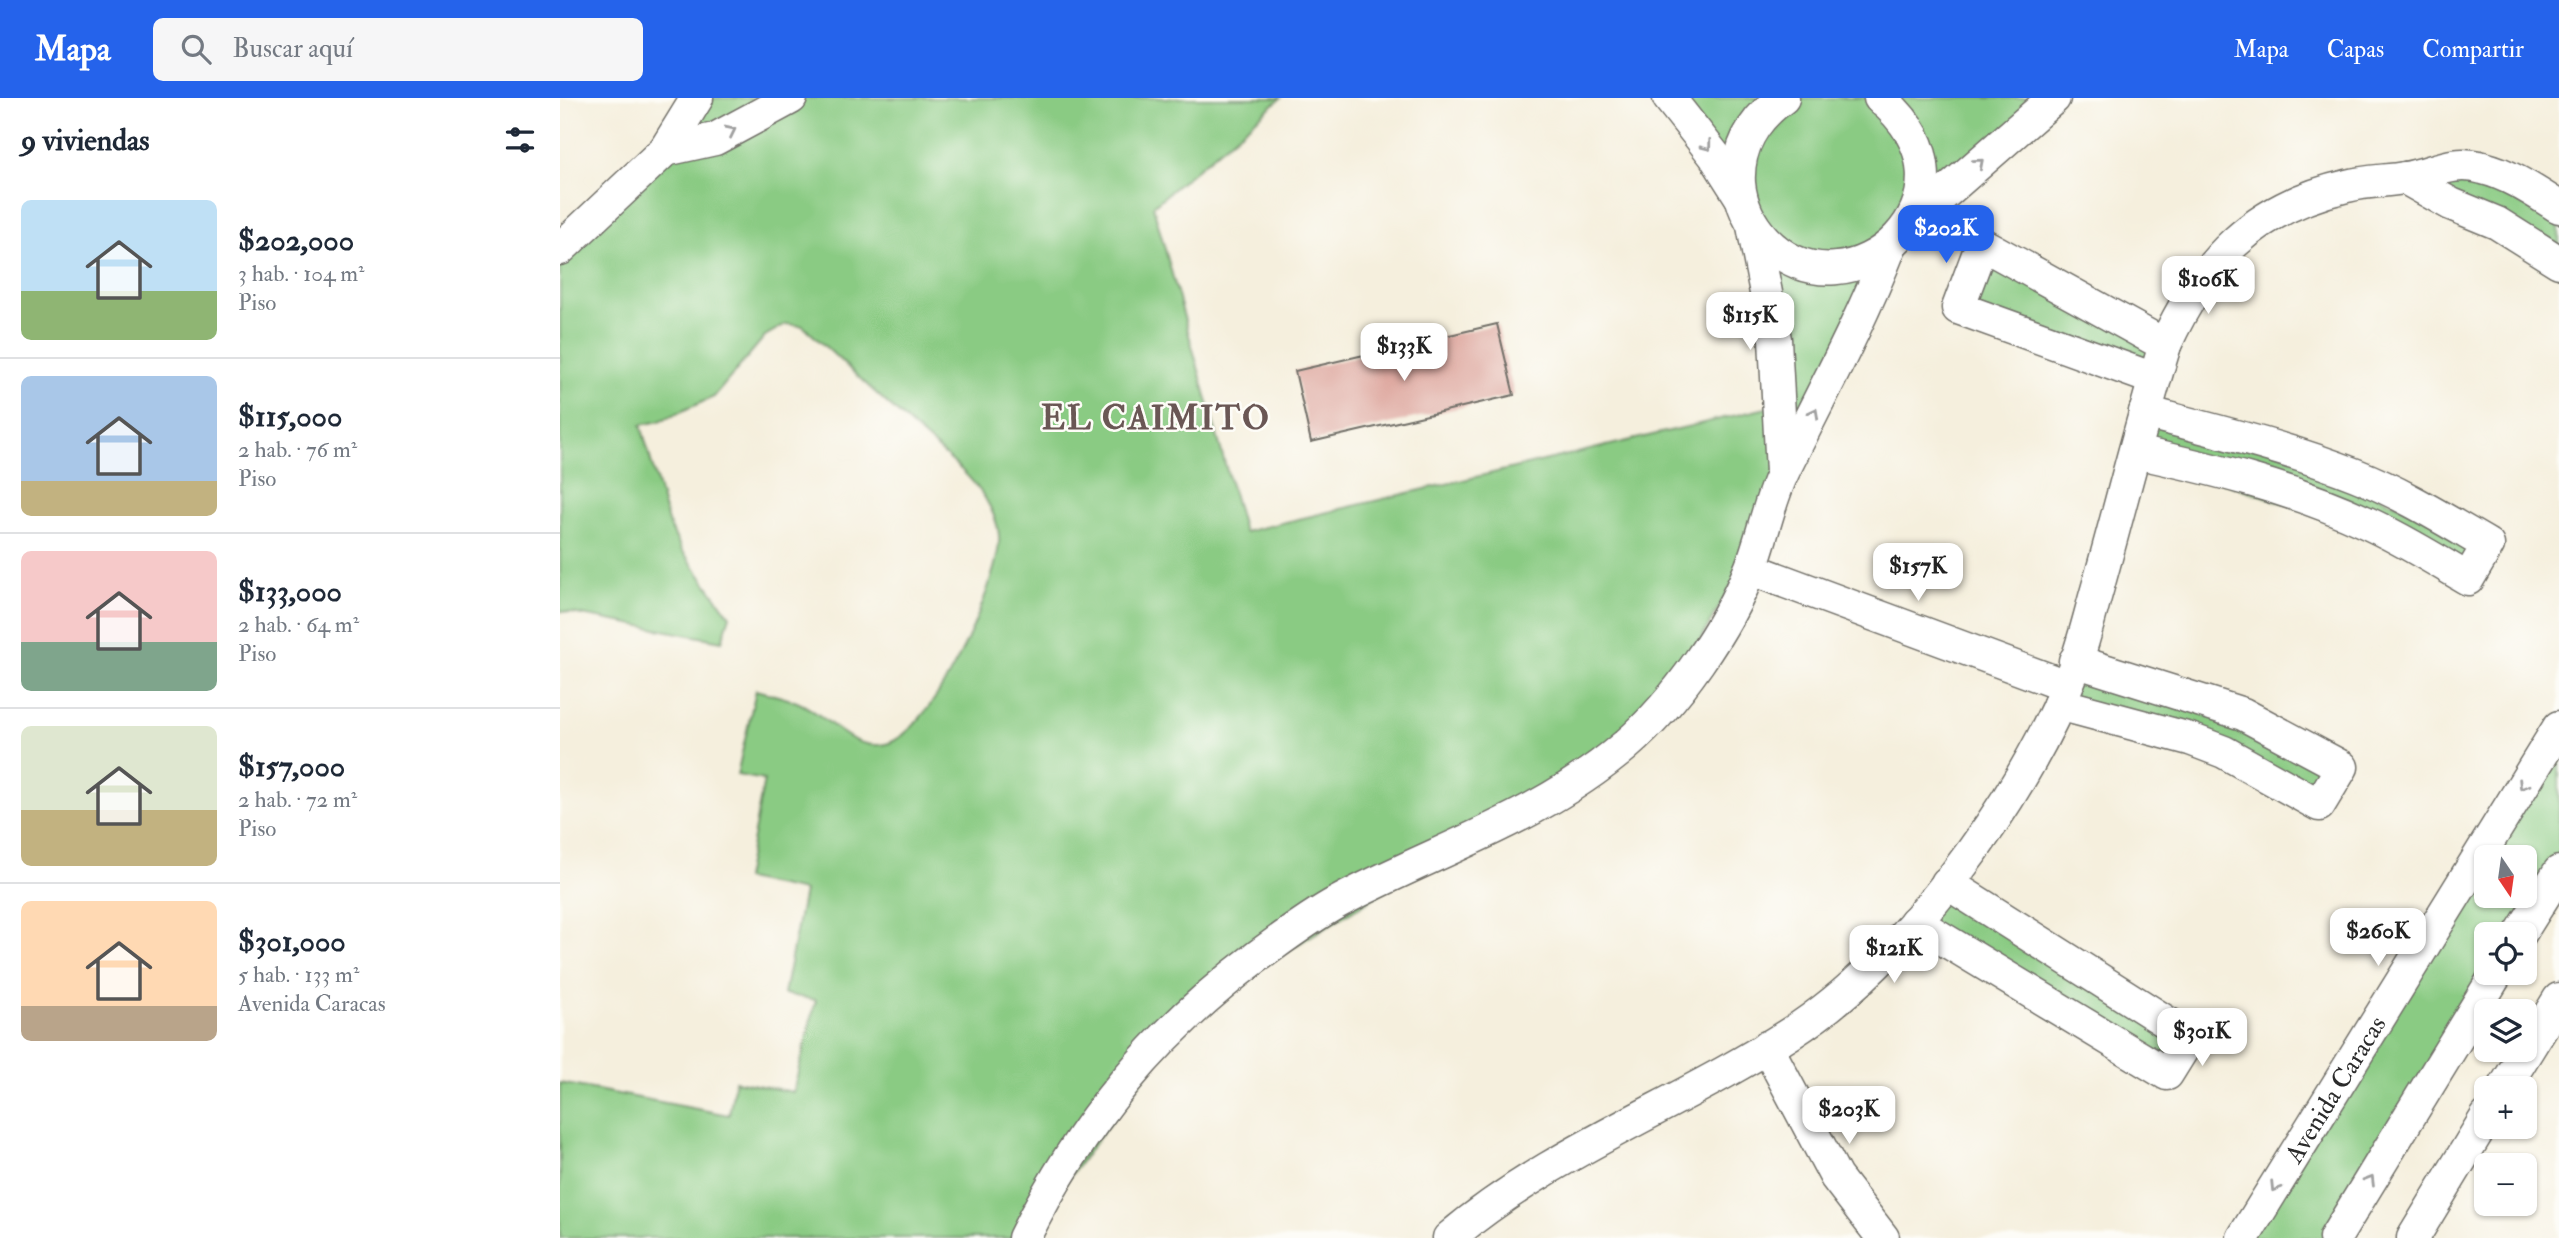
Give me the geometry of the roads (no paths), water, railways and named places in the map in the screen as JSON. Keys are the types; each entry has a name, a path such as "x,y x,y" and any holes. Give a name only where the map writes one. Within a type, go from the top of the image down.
{"street":[{"path":"560,250 665,150 697,98"},
{"path":"665,150 715,139 790,98"},
{"path":"1670,98 1714,155 1740,197 1753,226 1775,340 1782,474"},
{"path":"1740,197 1738,166 1747,136 1765,111 1783,98"},
{"path":"1024,1238 1076,1143 1150,1050 1197,1006 1277,942 1334,904 1507,824 1587,775 1628,743 1661,709 1732,612 1751,569 1782,474 1921,197 1923,168 1916,139 1900,115 1880,98"},
{"path":"1753,226 1774,249 1802,264 1833,268 1864,261 1900,235 2054,98"},
{"path":"1466,1232 1549,1168 1767,1047 1834,1003 1877,965 1947,883 2034,755 2067,684 2165,345 2182,309 2205,272 2231,243 2263,221 2303,200 2343,186 2406,177 2453,163 2482,167 2507,177 2559,207"},
{"path":"2406,177 2451,204 2497,223 2559,262"},
{"path":"2154,379 1958,308 1982,244 2165,345"},
{"path":"2136,452 2246,479 2320,503 2365,522 2468,579 2488,545 2423,507 2356,475 2252,440 2146,412"},
{"path":"1751,569 2067,684 2224,752 2319,805 2342,767 2244,714 2067,684"},
{"name":"Avenida Caracas","path":"2243,1238 2559,727"},
{"path":"2528,922 2559,872"},
{"path":"1915,922 2167,1074 2190,1037 1947,883"},
{"path":"2335,1238 2490,985"},
{"path":"2511,1076 2559,999"},
{"path":"1767,1047 1836,1177 1883,1238"},
{"path":"2413,1238 2474,1137"}],"district":[{"name":"EL CAIMITO","path":"1156,417"}]}
